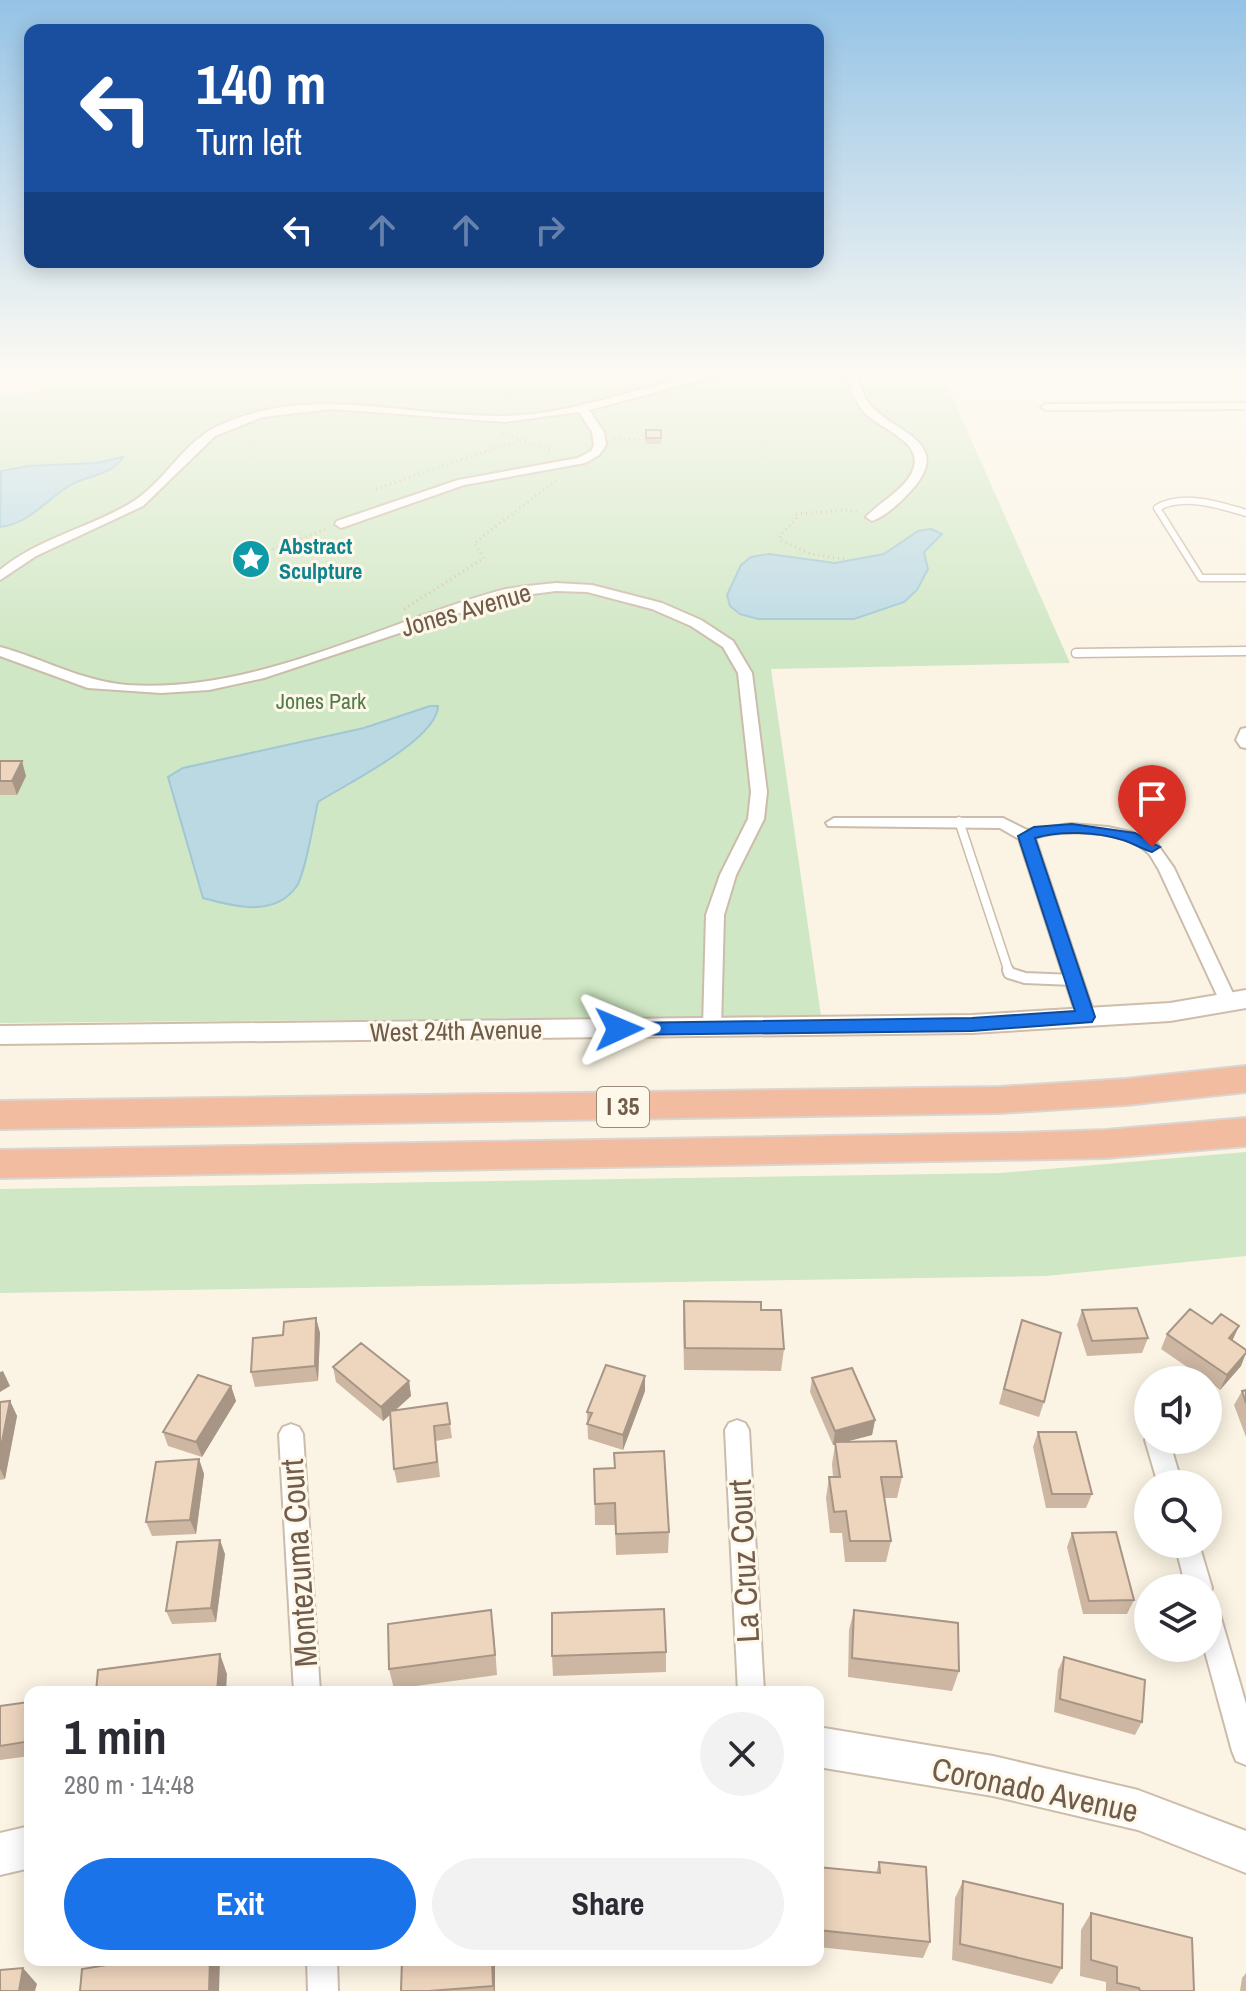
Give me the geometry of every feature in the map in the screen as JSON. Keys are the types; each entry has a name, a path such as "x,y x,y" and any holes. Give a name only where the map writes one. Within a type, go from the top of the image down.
{"highway":[{"name":"I 35","path":"0,1115 983,1100 1126,1092 1246,1079"},
{"name":"I 35","path":"0,1164 1024,1147 1106,1144 1246,1132"}],"street":[{"path":"0,576 9,567 39,551 139,502 174,469"},
{"path":"341,524 462,482 542,469"},
{"path":"872,517 921,469"},
{"name":"Jones Avenue","path":"0,651 88,684 129,689 209,686 259,675 506,593 556,587 587,588 657,606 696,623 728,644 745,673 759,792 756,819 728,875 715,915 712,1028"},
{"path":"1246,732 1243,740 1246,744"},
{"path":"834,823 1003,823 1026,836 1086,1017"},
{"path":"1026,836 1034,832 1072,829 1101,831 1129,836 1152,847 1237,1001"},
{"name":"West 24th Avenue","path":"0,1035 972,1024 1170,1012 1237,1001"},
{"name":"La Cruz Court","path":"737,1430 751,1686"},
{"name":"Montezuma Court","path":"291,1434 307,1686"},
{"path":"1221,1662 1246,1751"},
{"name":"Coronado Avenue","path":"824,1748 993,1776 1138,1810 1246,1852"},
{"path":"0,1854 24,1848"},
{"path":"322,1966 323,1991"}],"lane":[{"path":"1246,513 1179,502 1166,502 1157,508 1201,578 1246,578"},
{"path":"1076,653 1246,651"},
{"path":"959,821 1009,973 1025,978 1073,980"}],"path":[{"path":"376,489 435,469"},
{"path":"423,620 404,609 484,558 474,543 563,475 556,469"},
{"path":"844,559 831,560 787,545 780,540 781,534 796,520 796,514 845,510 872,517"},
{"path":"254,556 341,524"}],"green space":[{"name":"Jones Park","path":"0,469 984,469 1070,663 771,669 821,1016 0,1023"},
{"path":"1246,1152 1246,1256 1046,1276 0,1293 0,1189 1000,1173"}],"water":[{"path":"111,469 76,482 29,516 0,527 1,471"},
{"path":"931,529 942,534 924,552 928,569 917,590 904,602 854,619 758,619 740,614 730,606 727,595 741,565 751,557 769,554 835,563 884,554 918,531"},
{"path":"438,706 434,719 407,747 318,802 303,871 296,887 287,897 276,903 252,907 203,898 168,777 183,768 364,728"}],"building":[{"path":"0,761 22,761 12,781 0,781"},
{"path":"684,1301 761,1302 761,1310 781,1310 784,1349 685,1348"},
{"path":"1137,1308 1148,1338 1092,1341 1082,1310"},
{"path":"1190,1309 1212,1324 1221,1314 1239,1326 1229,1338 1246,1353 1227,1375 1222,1372 1222,1366 1214,1366 1167,1334"},
{"path":"316,1318 315,1366 251,1372 253,1338 283,1335 284,1322"},
{"path":"1022,1320 1061,1333 1044,1402 1004,1389"},
{"path":"361,1343 409,1381 381,1407 333,1367"},
{"path":"606,1365 645,1376 623,1435 587,1424 592,1413 587,1412"},
{"path":"852,1368 875,1420 835,1431 812,1378"},
{"path":"198,1375 231,1386 196,1442 163,1432"},
{"path":"10,1401 0,1452 0,1402"},
{"path":"447,1403 450,1424 434,1426 437,1462 394,1469 390,1411"},
{"path":"1038,1432 1076,1432 1092,1494 1052,1494"},
{"path":"896,1441 902,1477 881,1477 891,1541 850,1541 846,1511 834,1512 829,1477 840,1477 835,1442"},
{"path":"664,1451 669,1532 616,1534 615,1503 595,1504 594,1469 615,1468 614,1453"},
{"path":"199,1459 190,1520 146,1522 156,1462"},
{"path":"1116,1532 1134,1600 1089,1601 1072,1533"},
{"path":"220,1540 211,1608 166,1611 177,1542"},
{"path":"664,1609 666,1652 552,1656 552,1613"},
{"path":"491,1610 495,1655 389,1669 388,1624"},
{"path":"854,1610 958,1623 959,1671 852,1658"},
{"path":"220,1654 217,1686 97,1686 98,1670"},
{"path":"1064,1657 1145,1680 1142,1722 1060,1699"},
{"path":"24,1703 24,1742 0,1746 0,1706"},
{"path":"879,1862 926,1867 930,1942 824,1931 824,1868 880,1873"},
{"path":"963,1881 1063,1904 1062,1968 960,1944"},
{"path":"1091,1913 1192,1938 1194,1991 1140,1991 1139,1988 1117,1983 1117,1967 1091,1960"},
{"path":"100,1966 210,1966 209,1991 80,1991 82,1969"},
{"path":"402,1966 492,1966 493,1986 401,1991"},
{"path":"23,1968 19,1991 0,1991 0,1970"}],"place":[{"name":"Abstract Sculpture","path":"251,559"}],"route":[{"path":"619,1029 972,1024 1086,1017 1026,836 1034,832 1072,829 1101,831 1129,836 1152,847"}]}
